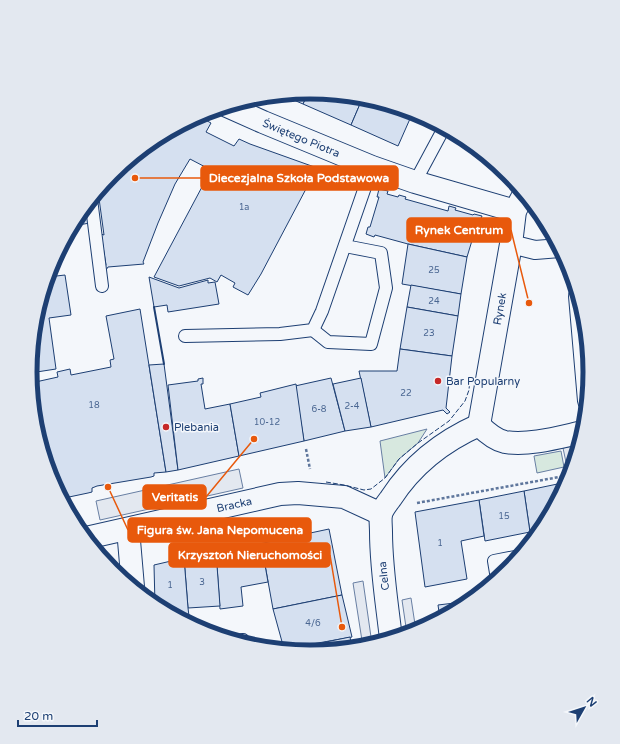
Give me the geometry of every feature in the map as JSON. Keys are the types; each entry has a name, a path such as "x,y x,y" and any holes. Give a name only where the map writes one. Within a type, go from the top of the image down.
{"street":[{"name":"Świętego Piotra","path":"234,109 372,167 415,182 520,202"},
{"name":"Rynek","path":"479,425 510,244 520,202"},
{"path":"510,244 535,250 554,249"},
{"path":"384,509 397,488 410,472 426,457 460,434 479,425 490,435 504,442 526,443 576,433"},
{"name":"Bracka","path":"92,537 280,494 298,493 344,498 384,509"},
{"name":"Celna","path":"384,509 381,551 390,633"},
{"path":"128,529 132,579"}],"lane":[{"path":"415,182 441,133"},
{"path":"313,330 322,311 372,167"},
{"path":"92,207 102,286"},
{"path":"185,336 280,334 313,330 328,342 371,344 386,288 381,253 345,246"},
{"path":"496,572 494,561 509,558"}],"path":[{"path":"306,449 310,471"},
{"path":"384,509 562,477"}],"shaded area":[{"path":"427,429 418,443 399,459 385,478 380,441"},
{"path":"573,446 567,465 563,448"},
{"path":"561,451 564,467 537,473 534,456"},
{"path":"239,469 243,488 100,520 96,501"},
{"path":"363,581 371,638 362,640 353,583"},
{"path":"411,598 415,624 406,627 402,600"}],"building":[{"path":"305,99 310,99 346,101 360,104 351,125 303,104"},
{"path":"305,99 303,104 293,100"},
{"path":"360,104 398,113 410,118 398,146 351,125"},
{"path":"206,120 211,123 206,132 234,146 239,139 320,169 319,171 316,170 261,274 248,295 233,287 235,283 221,275 217,282 210,278 179,286 154,277 211,170 190,159 175,184 158,223 143,262 144,264 108,267 106,270 104,268 106,265 101,234 104,235 99,199 105,192 130,167 158,145 189,127"},
{"path":"379,189 388,191 387,194 398,197 399,195 406,197 405,199 448,211 449,206 456,208 455,210 482,216 479,224 477,224 467,257 366,234 368,227 370,227 379,197 377,197"},
{"path":"88,213 90,223 80,225"},
{"path":"408,244 467,257 461,294 402,284"},
{"path":"65,275 71,315 49,318 56,369 37,372 39,336 42,319 54,276"},
{"path":"149,277 179,288 208,280 208,283 215,282 219,304 168,312 167,305 154,307"},
{"path":"411,285 461,294 458,316 407,307"},
{"path":"407,307 458,316 452,356 400,349"},
{"path":"140,309 166,472 154,473 154,476 151,477 97,486 92,488 92,492 67,497 51,460 46,443 39,408 38,382 58,377 57,372 70,369 71,375 111,367 110,360 114,359 106,316"},
{"path":"400,349 452,356 446,408 450,412 447,414 443,410 371,427 359,371 397,371"},
{"name":"Plebania","path":"164,364 178,470 166,472 149,365"},
{"path":"203,378 203,384 201,384 205,409 230,404 239,456 178,470 168,385 198,381 198,379"},
{"path":"331,378 345,431 304,441 295,386"},
{"path":"361,378 371,427 345,431 333,384"},
{"path":"296,384 304,441 239,456 230,404 261,397 260,393"},
{"path":"559,484 546,509 530,532 524,491"},
{"path":"524,491 530,532 485,541 479,500"},
{"path":"479,500 484,536 461,541 467,579 425,587 415,512"},
{"path":"329,529 342,595 273,609 262,548 259,544"},
{"path":"259,544 262,548 268,582 241,587 243,606 220,609 216,552"},
{"path":"216,552 220,606 188,608 184,558"},
{"path":"184,558 189,617 155,597 154,565"},
{"path":"342,595 352,637 307,645 282,643 273,609"},
{"path":"455,603 439,612 438,605"},
{"path":"350,637 351,642 346,643 312,645"}],"fence":[{"path":"326,482 364,490 371,489 385,478 399,459 418,443 449,421 465,401 469,390 470,377"}],"wall":[{"path":"154,307 164,364"}],"place":[{"name":"Diecezjalna Szkoła Podstawowa","path":"135,178"},
{"name":"Rynek Centrum","path":"529,303"},
{"name":"Bar Popularny","path":"438,381"},
{"name":"Plebania","path":"166,427"},
{"name":"Veritatis","path":"254,439"},
{"name":"Figura św. Jana Nepomucena","path":"108,487"},
{"name":"Krzysztoń Nieruchomości","path":"342,627"}]}
